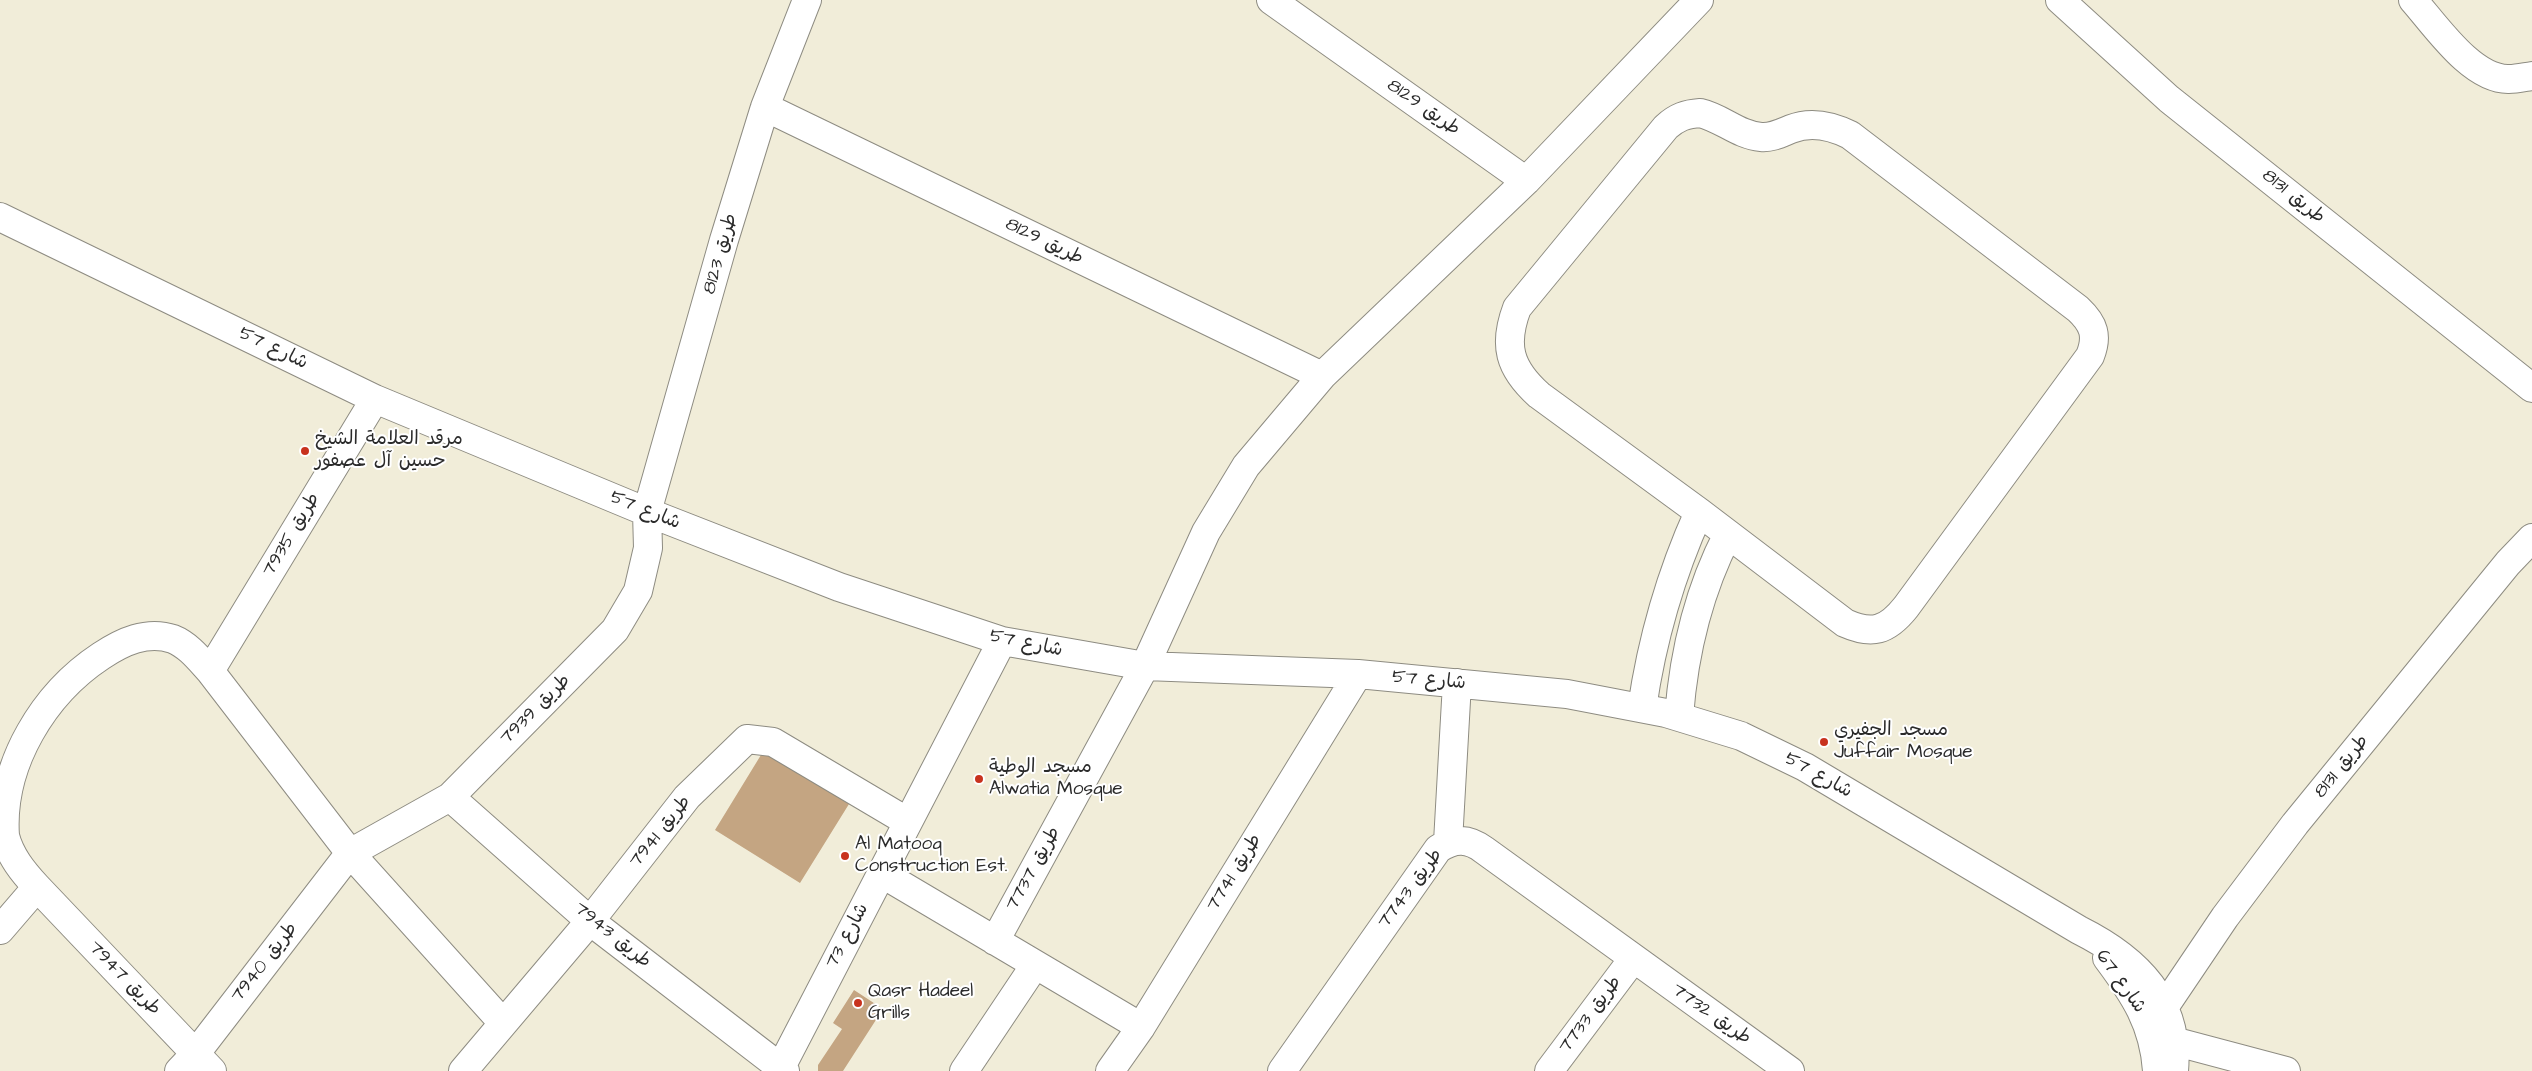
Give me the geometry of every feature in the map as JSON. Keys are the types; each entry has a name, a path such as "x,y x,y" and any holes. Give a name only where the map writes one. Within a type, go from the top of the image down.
{"street":[{"name":"طريق 8123","path":"647,512 765,107 807,0"},
{"name":"طريق 8129","path":"1271,0 1526,181"},
{"path":"1145,666 1206,532 1246,466 1322,376 1526,181 1700,0"},
{"name":"طريق 8131","path":"2060,0 2169,99 2532,388"},
{"path":"2413,0 2459,52 2480,71 2507,80 2532,76"},
{"name":"طريق 8129","path":"765,107 1322,376"},
{"path":"1700,113 1713,116 1748,135 1763,137 1807,125 1836,128 1850,135 2088,318 2094,330 2095,344 2090,356 1895,622 1879,629 1861,630 1845,623 1728,534 1539,395 1524,382 1514,365 1509,346 1510,326 1517,308 1666,127 1676,118 1687,114 1700,113"},
{"name":"شارع 57","path":"0,217 375,398 647,512 839,587 1002,641 1145,666 1358,674 1457,683 1567,694 1678,716 1741,736 1805,767 2079,930"},
{"name":"طريق 7935","path":"210,671 375,398"},
{"name":"طريق 7939","path":"350,853 450,797 615,630 638,591 648,548 647,512"},
{"path":"1642,708 1648,667 1668,588 1699,512"},
{"path":"1678,716 1682,678 1698,603 1710,567 1728,534"},
{"name":"طريق 8131","path":"2165,1006 2225,917 2295,824 2508,563 2532,538"},
{"name":"طريق 7947","path":"196,1065 17,864 5,836 2,806 8,770 22,738 41,709 64,683 92,662 121,643 138,637 172,639 187,647 210,671 350,853 503,1023"},
{"name":"شارع 73","path":"781,1070 1002,641"},
{"name":"طريق 7737","path":"995,941 1145,666"},
{"name":"طريق 7741","path":"1110,1071 1141,1027 1358,674"},
{"path":"1448,842 1457,683"},
{"name":"طريق 7941","path":"463,1071 590,921 687,797 747,738 773,742 908,822"},
{"name":"طريق 7943","path":"450,797 590,921 781,1070"},
{"name":"طريق 7743","path":"1282,1071 1430,859 1438,849 1448,842 1461,840 1474,842 1633,959"},
{"name":"طريق 7940","path":"196,1065 350,853"},
{"path":"881,873 1141,1027"},
{"path":"0,930 37,887"},
{"name":"شارع 67","path":"2079,930 2105,943 2128,961 2149,982 2165,1006 2173,1041 2174,1071"},
{"name":"شارع 67","path":"2079,930 2104,955 2126,983 2147,1020 2156,1051 2157,1071"},
{"name":"طريق 7733","path":"1549,1071 1633,959"},
{"name":"طريق 7732","path":"1633,959 1790,1071"},
{"path":"964,1071 1036,964"},
{"path":"2173,1041 2286,1071"}],"building":[{"path":"764,750 849,804 800,883 715,830"},
{"path":"854,990 883,1009 843,1071 818,1071 818,1065 842,1029 833,1023"}],"place":[{"name":"مرقد العلامة الشيخ حسين آل عصفور","path":"305,451"},
{"name":"مسجد الجفيري Juffair Mosque","path":"1824,742"},
{"name":"مسجد الوطية Alwatia Mosque","path":"979,779"},
{"name":"Al Matooq Construction Est.","path":"845,856"},
{"name":"Qasr Hadeel Grills","path":"858,1003"}]}
